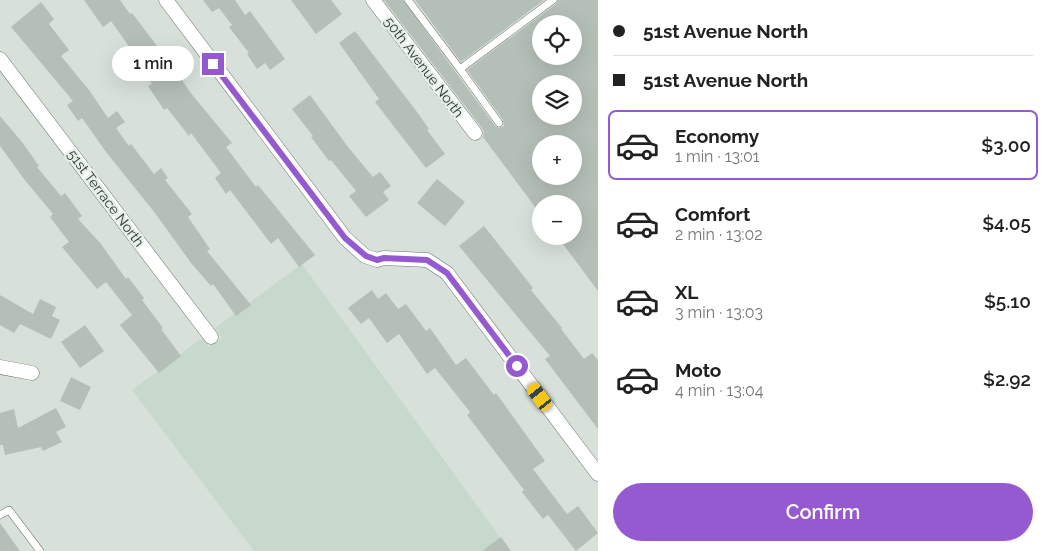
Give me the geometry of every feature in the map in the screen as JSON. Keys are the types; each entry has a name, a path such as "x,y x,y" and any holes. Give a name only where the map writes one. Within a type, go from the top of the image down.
{"street":[{"path":"166,0 345,238 366,256 377,260 384,258 427,260 447,273 598,474"},
{"name":"50th Avenue North","path":"373,0 475,133"},
{"name":"51st Terrace North","path":"0,59 211,337"},
{"path":"0,367 32,374"}],"lane":[{"path":"408,0 499,123"},
{"path":"460,70 553,0"},
{"path":"0,515 9,510 40,551"}],"shaded area":[{"path":"302,264 510,551 254,551 132,390 202,338 209,347 222,338 215,328"}],"building":[{"path":"84,0 120,0 130,14 132,13 190,92 232,143 226,147 256,187 258,185 315,255 299,267 278,238 271,244 230,190 226,194 215,178 221,173 191,133 189,136 167,108 164,110 148,86 152,84 137,64 140,62 111,21 103,27"},
{"path":"203,0 235,0 245,15 250,11 285,59 270,70 265,63 257,69 247,54 249,53 229,27 232,25 219,8 212,12"},
{"path":"291,0 331,0 342,14 316,34"},
{"path":"384,0 403,0 495,126 499,128 504,126 503,120 467,70 532,22 532,65 582,65 582,15 541,15 556,4 558,0 598,0 598,291 564,245 582,245 582,195 532,195 532,203 483,137 484,132"},
{"path":"415,0 544,0 461,62"},
{"path":"41,2 54,19 49,24 69,50 61,56 89,90 108,118 117,111 125,122 116,128 154,174 161,168 168,178 165,180 192,214 188,217 210,249 207,251 251,305 236,316 213,284 211,286 191,263 82,118 78,121 67,105 73,101 11,27"},
{"path":"355,31 417,112 429,129 427,130 445,154 426,168 375,102 379,99 339,43"},
{"path":"310,95 348,147 373,177 380,172 391,186 383,192 389,200 366,217 349,196 356,191 331,160 329,161 292,109"},
{"path":"0,116 22,142 39,166 37,167 61,196 65,193 82,216 78,219 101,244 126,279 128,277 144,298 142,300 181,356 159,373 120,325 132,315 106,282 97,289 62,247 69,242 50,217 53,214 0,146"},
{"path":"437,179 465,202 445,226 417,203"},
{"path":"484,226 533,288 531,290 584,359 592,353 598,360 598,429 545,359 550,356 459,246"},
{"path":"372,290 378,299 386,293 398,309 406,304 426,331 430,328 456,365 466,358 494,395 496,393 545,461 533,469 567,514 578,506 598,533 576,551 548,515 543,519 522,492 524,490 467,415 470,412 435,368 427,374 399,334 387,343 369,318 361,324 348,308"},
{"path":"0,295 33,314 40,299 56,307 52,316 60,320 51,339 20,324 14,333 0,325"},
{"path":"85,325 104,351 80,368 61,342"},
{"path":"71,377 91,387 80,410 60,401"},
{"path":"56,408 66,427 56,432 62,442 43,451 41,447 5,455 3,445 0,445 0,413 14,409 18,428"},
{"path":"0,523 20,551 0,551"},
{"path":"501,537 511,551 482,551"}],"route":[{"path":"213,64 345,238 366,256 377,260 384,258 423,259 447,273 517,366"}]}
